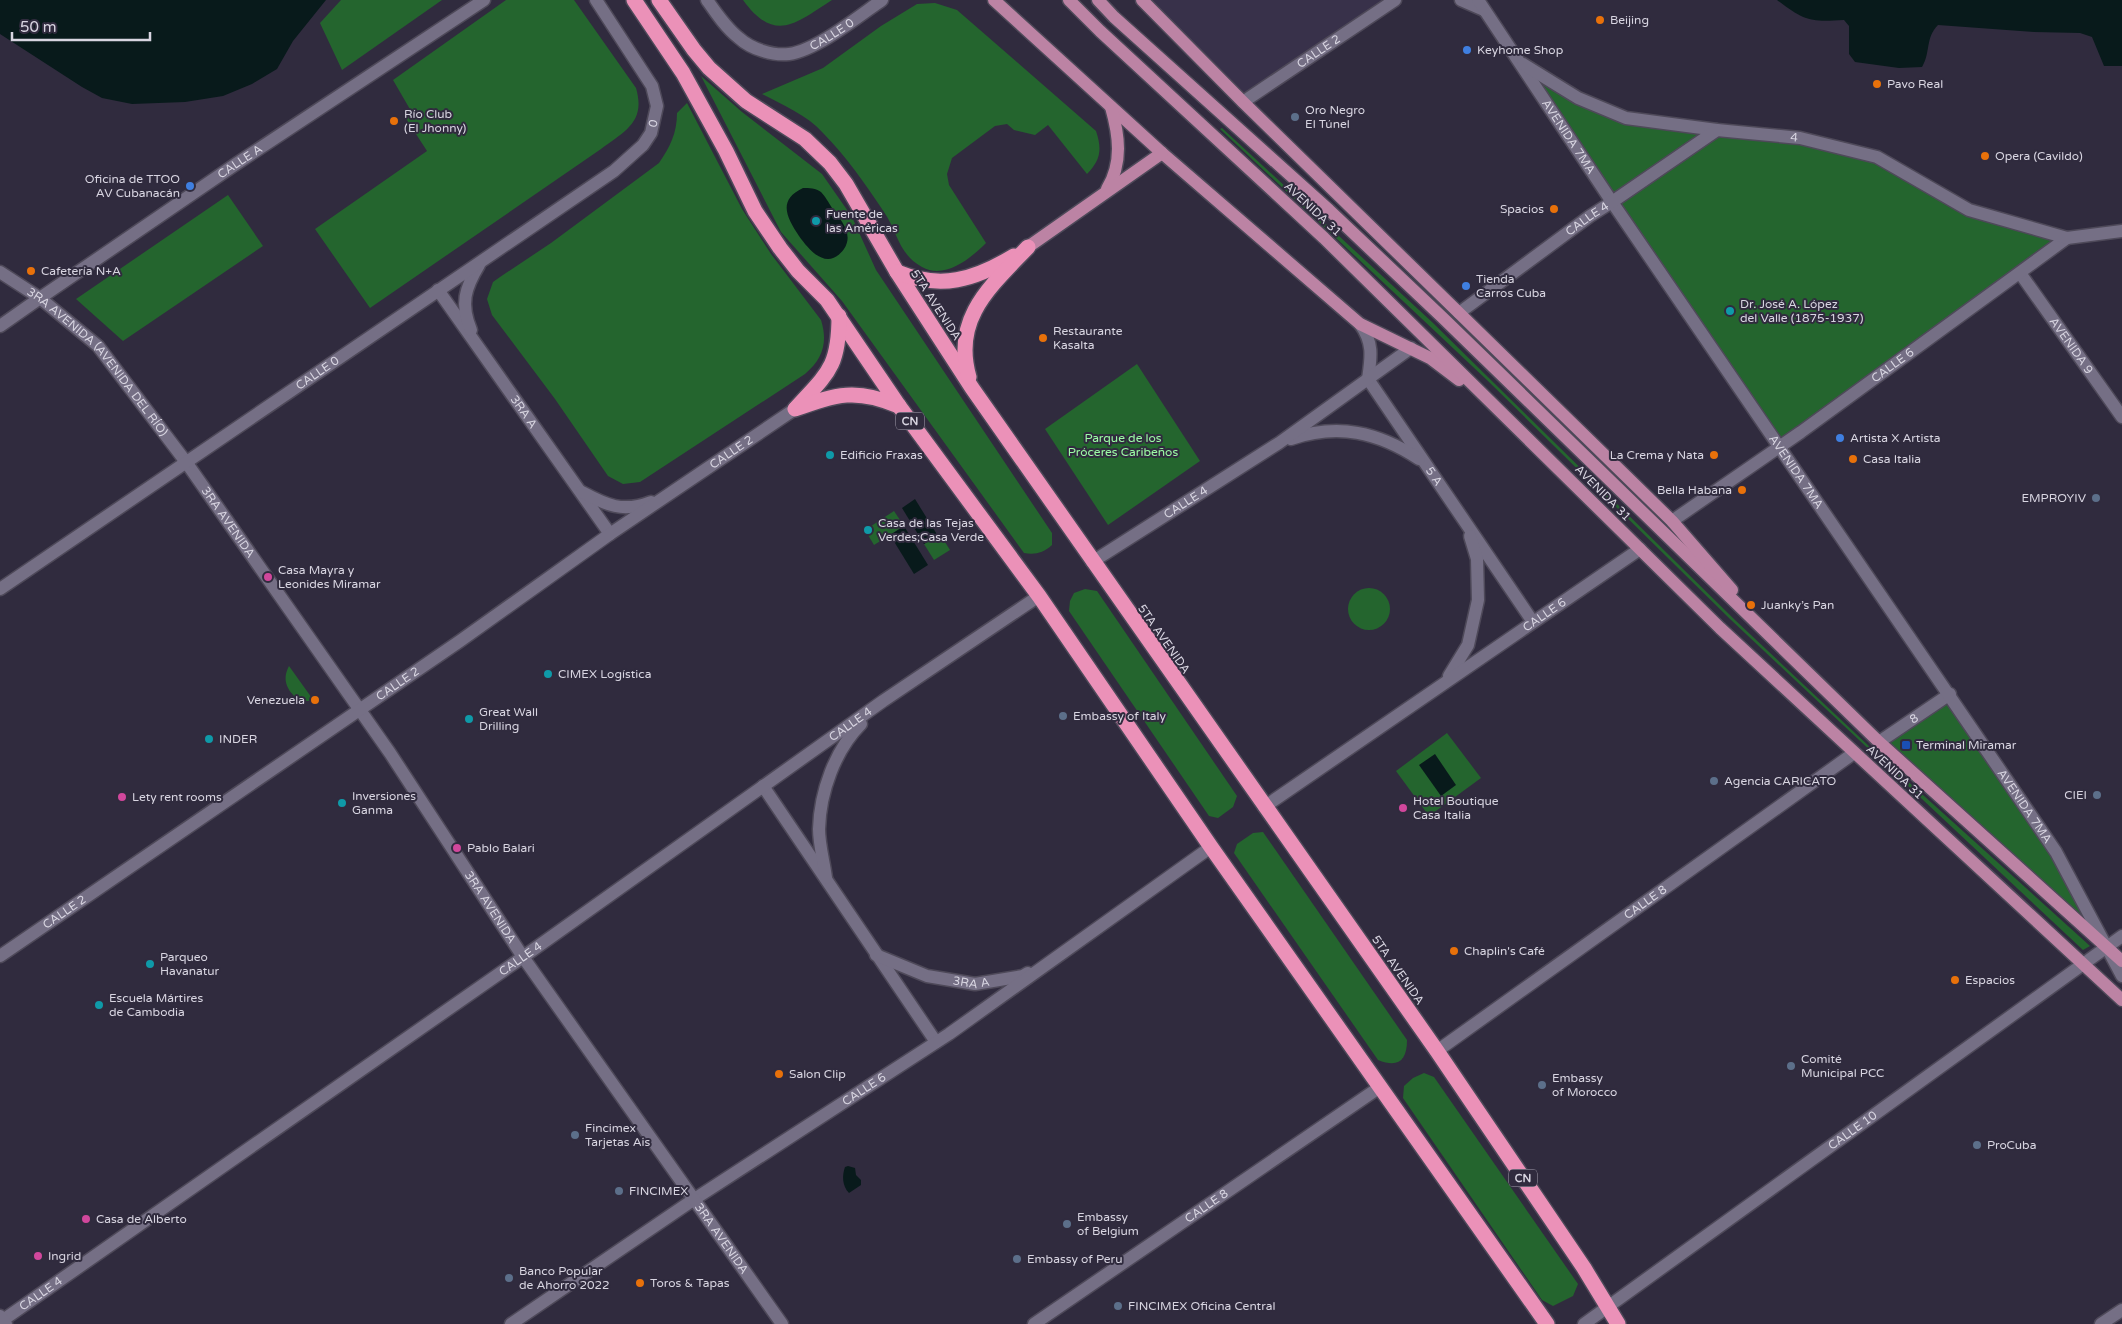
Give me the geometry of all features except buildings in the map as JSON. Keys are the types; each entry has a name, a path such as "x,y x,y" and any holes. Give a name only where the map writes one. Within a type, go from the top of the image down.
{"highway":[{"name":"CN","path":"634,0 694,92 726,151 755,211 780,248 798,271 827,300 899,406 1039,596 1211,847 1547,1324"},
{"name":"5TA AVENIDA","path":"660,0 694,50 709,68 746,101 804,139 830,164 856,199 896,272 972,388 1092,562 1437,1051 1608,1306 1618,1324"},
{"path":"896,272 916,280 940,283 966,279 992,268 1028,247"},
{"path":"972,388 964,361 965,342 978,302 1028,247"},
{"path":"795,409 825,375 832,363 837,351 838,316"},
{"path":"795,409 828,397 862,394 899,406"}],"main road":[{"path":"994,0 1002,4 1162,153 1360,324 1430,358 1499,410"},
{"name":"AVENIDA 31","path":"1069,0 1100,31 1324,238 1720,628 2122,1000"},
{"name":"AVENIDA 31","path":"1098,0 1114,17 1329,210 1442,317 1878,742 2122,961"},
{"path":"1142,0 1243,102 1672,521 1796,663"},
{"path":"1103,195 1114,177 1118,158 1117,129 1111,106"},
{"path":"1028,247 1162,153"}],"street":[{"name":"CALLE A","path":"0,326 236,164 484,0"},
{"name":"0","path":"596,0 652,86 657,106 651,133 633,155"},
{"name":"CALLE 0","path":"707,0 723,22 740,39 755,48 772,53 789,54 805,49 841,28 882,0"},
{"name":"CALLE 2","path":"1243,102 1395,0"},
{"path":"1461,0 1481,5"},
{"name":"AVENIDA 7MA","path":"1481,5 1612,202 1950,694 2056,852 2106,946"},
{"name":"4","path":"1518,61 1578,98 1626,118 1717,130 1800,138 1878,157 1969,210 2067,238"},
{"name":"CALLE 4","path":"1459,313 1590,216 1717,130"},
{"name":"CALLE 0","path":"0,589 614,171 633,155"},
{"path":"2067,238 2122,231"},
{"name":"CALLE 6","path":"1672,521 1779,447 2020,274 2067,238"},
{"path":"477,347 466,318 465,302 468,282 482,260"},
{"name":"3RA AVENIDA (AVENIDA DEL RÍO)","path":"0,272 40,298 98,346 186,462"},
{"name":"AVENIDA 9","path":"2020,274 2122,417"},
{"name":"3RA A","path":"438,290 610,534"},
{"path":"1360,324 1368,334 1372,355 1368,379"},
{"name":"CALLE 4","path":"1092,562 1279,443 1411,348"},
{"name":"5 A","path":"1368,379 1533,622"},
{"name":"CALLE 2","path":"0,956 359,710 610,534 795,409"},
{"name":"CALLE 4","path":"1279,443 1307,433 1334,430 1366,434 1399,446 1425,463"},
{"name":"3RA AVENIDA","path":"186,462 390,753 522,957 782,1324"},
{"path":"580,490 606,505 628,508 665,497"},
{"name":"CALLE 6","path":"1447,680 1468,646 1478,600 1477,558 1468,526"},
{"name":"CALLE 6","path":"1264,807 1640,549"},
{"name":"CALLE 4","path":"3,1320 522,957 883,701 1039,596"},
{"name":"8","path":"1878,742 1950,694"},
{"path":"826,881 819,828 827,780 848,736 883,701"},
{"name":"CALLE 8","path":"1437,1051 1854,753"},
{"path":"762,786 936,1042"},
{"name":"CALLE 6","path":"511,1324 693,1200 936,1042 1211,847"},
{"name":"CALLE 10","path":"1584,1324 2122,936"},
{"name":"AVENIDA 31","path":"2106,946 2122,976"},
{"name":"3RA A","path":"876,954 927,976 975,984 1023,976 1064,952"},
{"name":"CALLE 8","path":"1034,1324 1380,1087"},
{"path":"2101,1324 2122,1310"}],"shaded area":[{"path":"0,0 326,0 293,41 277,69 252,84 223,96 185,102 132,104 102,98 0,34"},
{"path":"1142,0 1395,0 1247,99"},
{"path":"1777,0 2122,0 2122,66 2104,66 2092,37 2080,33 2034,32 1938,25 1931,35 1922,67 1899,68 1855,62 1849,54 1849,26 1844,20 1823,21 1808,19"},
{"name":"Fuente de las Américas","path":"803,188 815,189 821,192 845,227 848,238 847,243 838,256 825,259 813,252 791,223 787,204 795,193"},
{"path":"915,499 938,536 924,544 902,508"},
{"path":"904,526 928,565 914,574 890,535"},
{"path":"1435,754 1456,785 1441,796 1419,765"},
{"path":"845,1167 855,1168 856,1175 861,1180 861,1185 849,1193 845,1187 843,1177"}],"green space":[{"path":"341,0 442,0 342,70 320,23"},
{"path":"506,0 574,0 636,88 638,109 636,117 625,131 601,149 370,308 315,229 427,151 405,117 411,111 393,80"},
{"path":"743,0 832,0 796,22 776,25 765,22"},
{"path":"935,3 957,10 1096,131 1099,143 1098,159 1087,174 1048,125 1035,135 1014,130 1007,124 995,126 952,158 947,174 949,185 986,243 957,266 940,271 922,267 908,256 889,220 863,181 840,151 817,127 794,111 762,94 823,68 881,26 917,4"},
{"path":"1518,61 1626,118 1717,130 1877,157 1969,210 2067,238 1779,447"},
{"path":"701,76 742,112 822,174 852,217 876,270 1052,533 1052,545 1049,548 1039,553 1024,553 842,301 781,232"},
{"path":"687,103 742,209 771,254 821,320 824,343 820,356 805,374 640,482 623,484 608,476 555,399 492,315 487,299 493,282 551,243 659,163 672,140 676,127 677,113"},
{"path":"1222,128 1432,322 1735,620 1871,748 2090,946 2083,950 1730,619 1488,381 1220,129"},
{"path":"228,195 263,246 123,341 76,299"},
{"name":"Parque de los Próceres Caribeños","path":"1137,364 1200,461 1108,525 1045,429"},
{"path":"894,511 904,526 874,545 865,530"},
{"path":"940,534 950,550 934,560 924,544"},
{"path":"1373,588 1381,591 1387,597 1390,609 1387,621 1381,627 1365,630 1357,627 1351,621 1348,605 1351,597 1357,591"},
{"path":"1085,589 1097,591 1237,796 1233,807 1218,818 1209,816 1069,611 1070,601 1074,593"},
{"path":"289,666 314,701 300,701 289,690 286,677"},
{"path":"1950,694 2056,852 2106,946 1879,742"},
{"path":"1447,733 1481,778 1429,816 1396,771"},
{"path":"1263,832 1407,1040 1405,1053 1400,1061 1391,1063 1378,1060 1234,853 1237,844 1253,833"},
{"path":"1424,1073 1434,1077 1578,1284 1573,1296 1553,1306 1542,1300 1403,1098 1404,1086 1413,1078"}],"place":[{"name":"Beijing","path":"1600,20"},
{"name":"Keyhome Shop","path":"1467,50"},
{"name":"Pavo Real","path":"1877,84"},
{"name":"Oro Negro El Túnel","path":"1295,117"},
{"name":"Río Club (El Jhonny)","path":"394,121"},
{"name":"Opera (Cavildo)","path":"1985,156"},
{"name":"Oficina de TTOO AV Cubanacán","path":"190,186"},
{"name":"Spacios","path":"1554,209"},
{"name":"Fuente de las Américas","path":"816,221"},
{"name":"Cafetería N+A","path":"31,271"},
{"name":"Tienda Carros Cuba","path":"1466,286"},
{"name":"Dr. José A. López del Valle (1875-1937)","path":"1730,311"},
{"name":"Restaurante Kasalta","path":"1043,338"},
{"name":"Artista X Artista","path":"1840,438"},
{"name":"Edificio Fraxas","path":"830,455"},
{"name":"La Crema y Nata","path":"1714,455"},
{"name":"Casa Italia","path":"1853,459"},
{"name":"Bella Habana","path":"1742,490"},
{"name":"EMPROYIV","path":"2096,498"},
{"name":"Casa de las Tejas Verdes;Casa Verde","path":"868,530"},
{"name":"Casa Mayra y Leonides Miramar","path":"268,577"},
{"name":"Juanky’s Pan","path":"1751,605"},
{"name":"CIMEX Logística","path":"548,674"},
{"name":"Venezuela","path":"315,700"},
{"name":"Embassy of Italy","path":"1063,716"},
{"name":"Great Wall Drilling","path":"469,719"},
{"name":"INDER","path":"209,739"},
{"name":"Terminal Miramar","path":"1906,745"},
{"name":"Agencia CARICATO","path":"1714,781"},
{"name":"CIEI","path":"2097,795"},
{"name":"Lety rent rooms","path":"122,797"},
{"name":"Inversiones Ganma","path":"342,803"},
{"name":"Hotel Boutique Casa Italia","path":"1403,808"},
{"name":"Pablo Balari","path":"457,848"},
{"name":"Chaplin's Café","path":"1454,951"},
{"name":"Parqueo Havanatur","path":"150,964"},
{"name":"Espacios","path":"1955,980"},
{"name":"Escuela Mártires de Cambodia","path":"99,1005"},
{"name":"Comité Municipal PCC","path":"1791,1066"},
{"name":"Salon Clip","path":"779,1074"},
{"name":"Embassy of Morocco","path":"1542,1085"},
{"name":"Fincimex Tarjetas Ais","path":"575,1135"},
{"name":"ProCuba","path":"1977,1145"},
{"name":"FINCIMEX","path":"619,1191"},
{"name":"Casa de Alberto","path":"86,1219"},
{"name":"Embassy of Belgium","path":"1067,1224"},
{"name":"Ingrid","path":"38,1256"},
{"name":"Embassy of Peru","path":"1017,1259"},
{"name":"Banco Popular de Ahorro 2022","path":"509,1278"},
{"name":"Toros & Tapas","path":"640,1283"},
{"name":"FINCIMEX Oficina Central","path":"1118,1306"}]}
